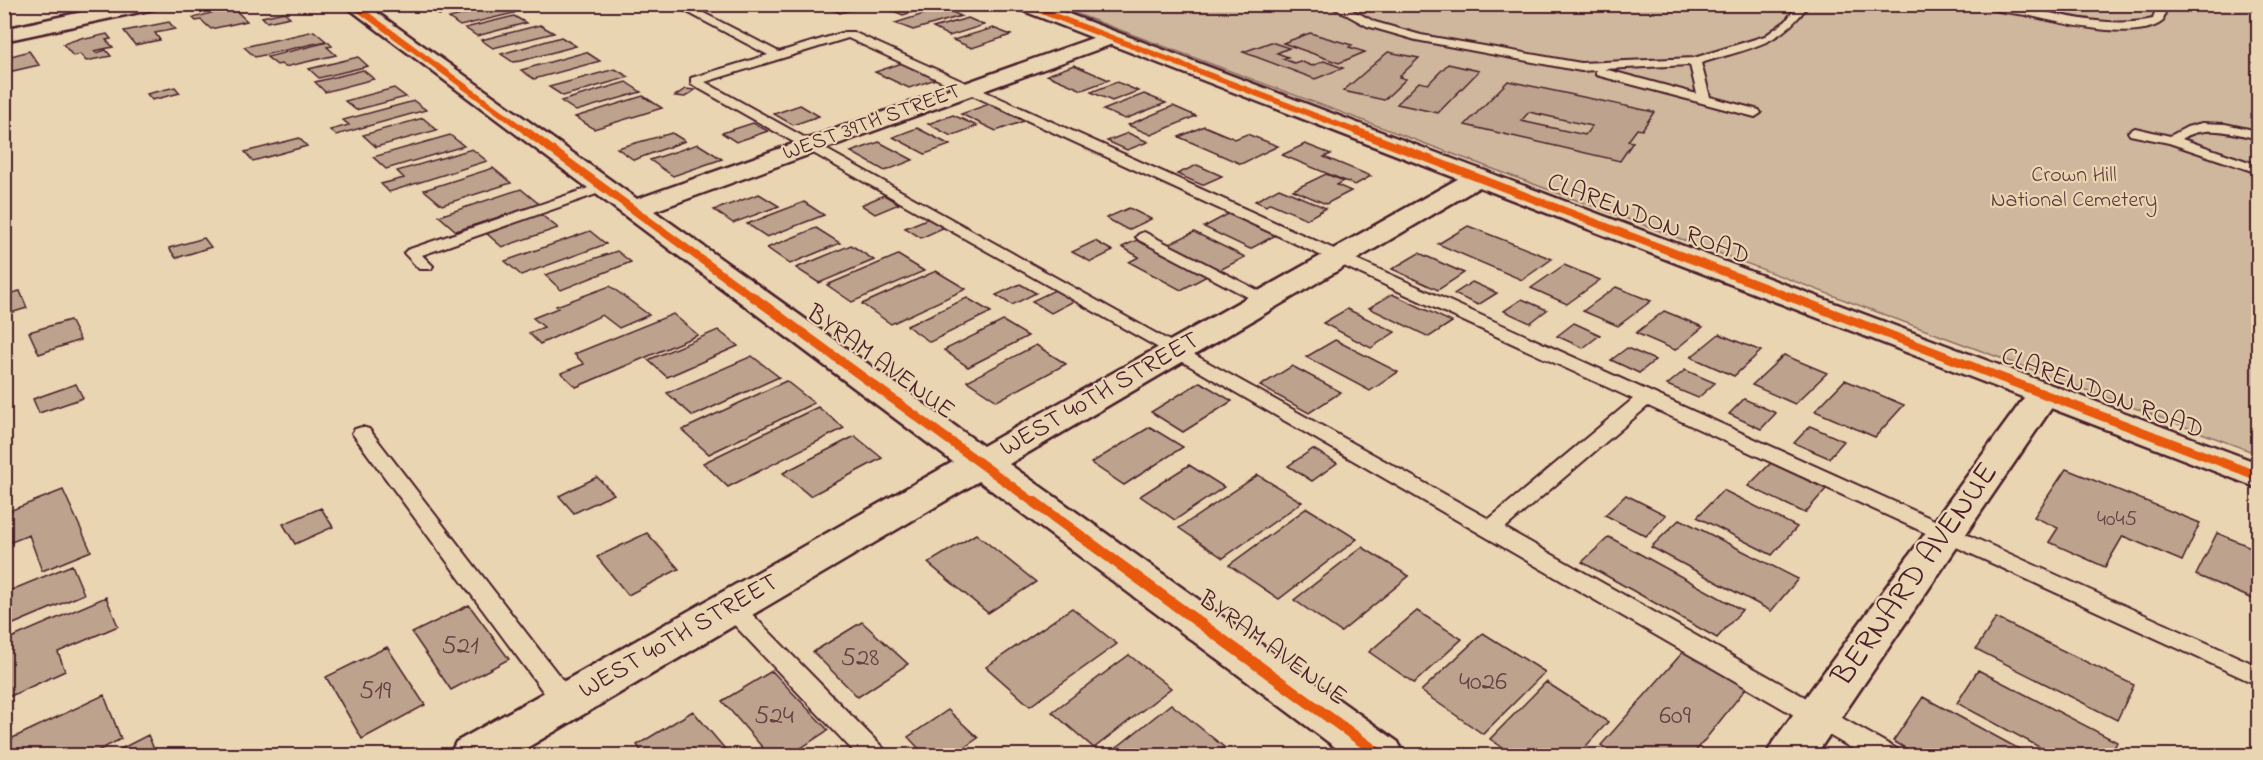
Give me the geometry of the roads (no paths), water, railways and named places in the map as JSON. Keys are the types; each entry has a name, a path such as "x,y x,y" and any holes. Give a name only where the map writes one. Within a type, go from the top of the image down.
{"street":[{"path":"4,21 85,4"},
{"path":"4,35 149,4"},
{"name":"CLARENDON ROAD","path":"1023,4 2259,476"},
{"name":"BYRAM AVENUE","path":"358,8 1382,756"},
{"name":"WEST 39TH STREET","path":"633,209 1111,38"},
{"name":"WEST 40TH STREET","path":"472,756 1479,177"},
{"name":"BERNARD AVENUE","path":"1789,756 2044,394"}],"lane":[{"path":"358,8 399,4"},
{"path":"677,4 777,55"},
{"path":"1332,4 1371,24 1420,38 1581,67 1755,113"},
{"path":"1581,67 1695,61 1769,38 1790,23 1804,4"},
{"path":"1986,4 2096,26 2131,27 2158,21 2160,12 2156,4"},
{"path":"1888,756 1177,351 695,81 849,34 2259,676"},
{"path":"1695,61 1704,98"},
{"path":"2172,140 2181,131 2210,126 2259,135"},
{"path":"2135,132 2172,140 2259,169"},
{"path":"425,266 412,253 603,187"},
{"path":"1144,237 1265,300"},
{"path":"1490,529 1647,397"},
{"path":"362,433 565,702"},
{"path":"731,607 875,756"}],"park label":[{"name":"Crown Hill National Cemetery","path":"2074,188"}]}
